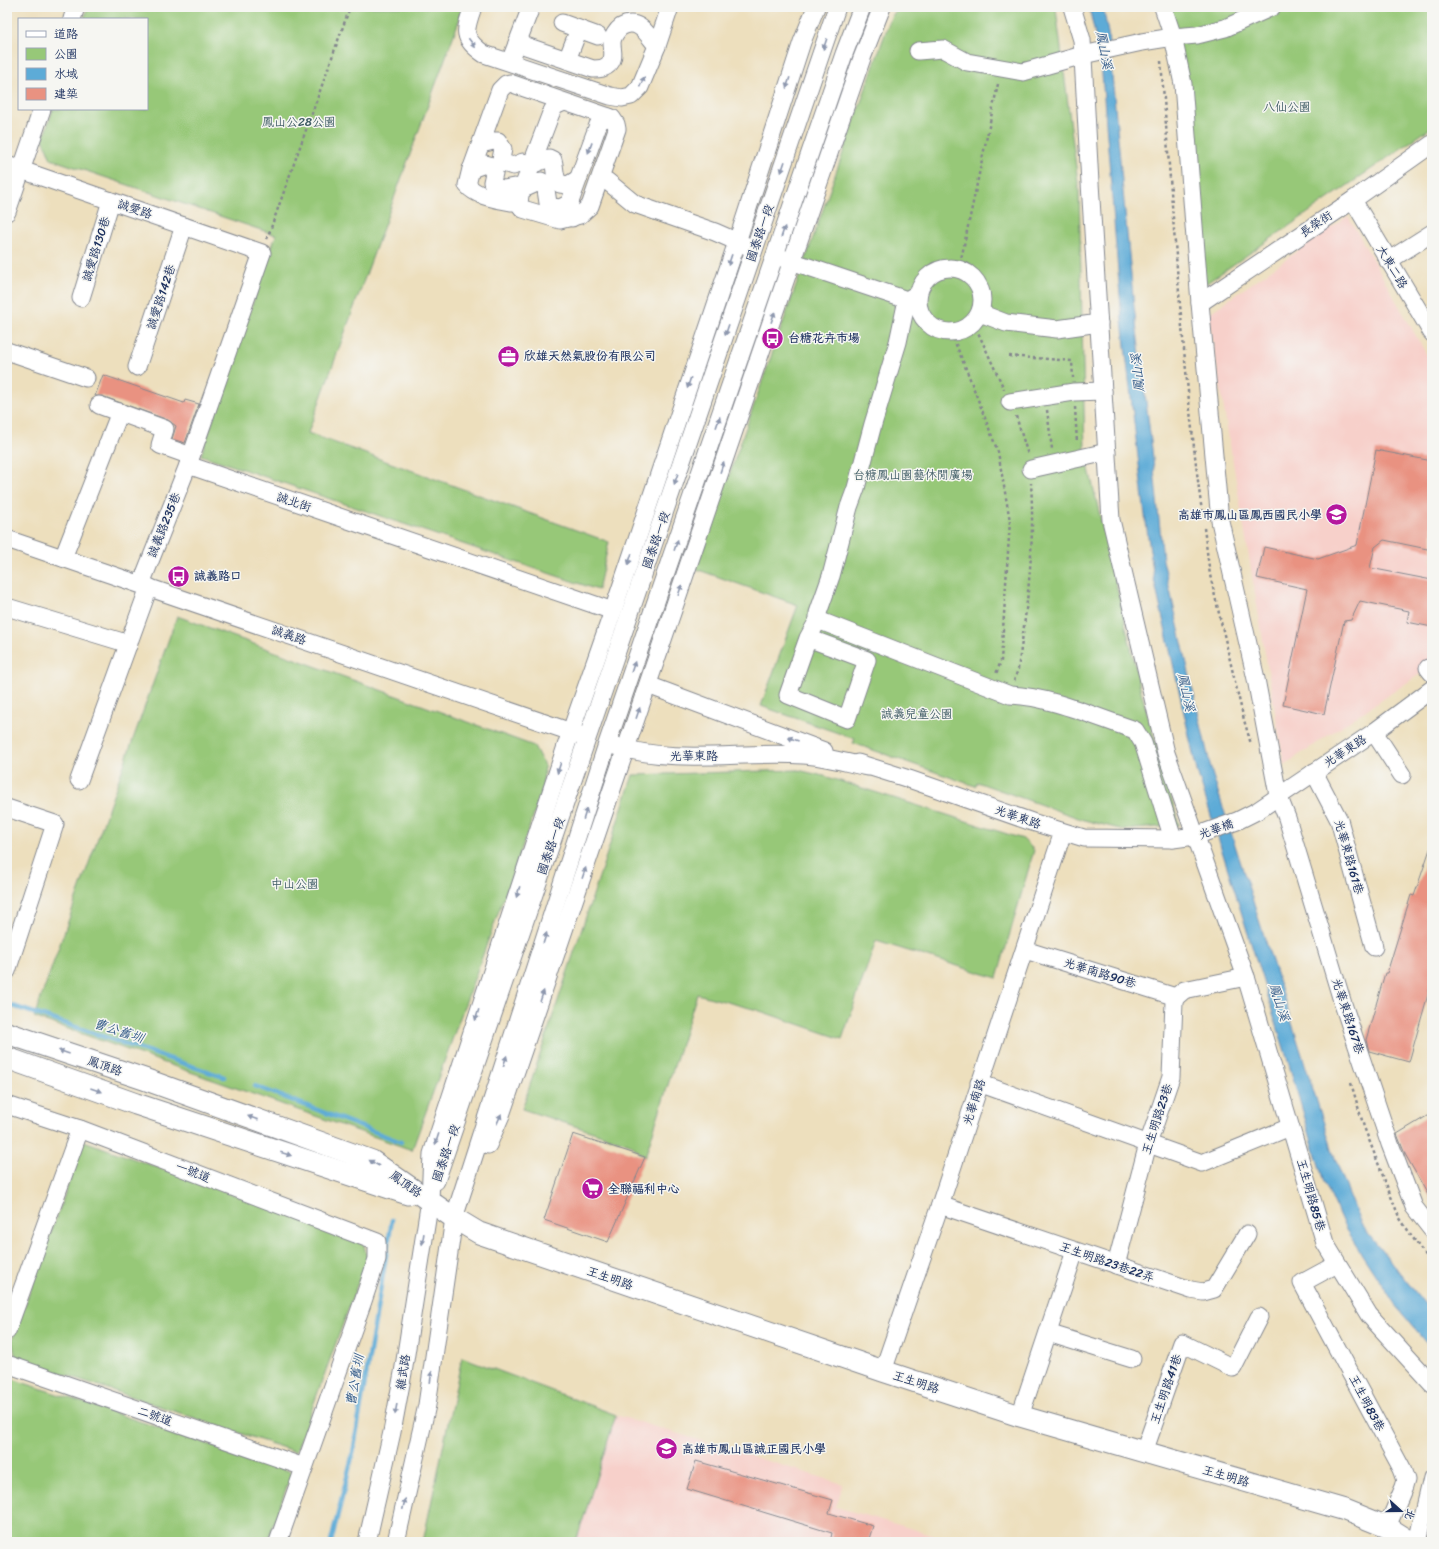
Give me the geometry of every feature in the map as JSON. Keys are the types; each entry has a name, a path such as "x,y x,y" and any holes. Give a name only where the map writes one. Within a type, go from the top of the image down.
{"main road":[{"name":"鳳頂路","path":"7,1033 144,1079 372,1161 430,1200"},
{"name":"鳳頂路","path":"7,1058 136,1104 430,1200"},
{"name":"王生明路","path":"430,1200 454,1218 478,1233 1020,1416 1345,1510 1387,1527 1411,1542"}],"street":[{"path":"72,18 76,7"},
{"path":"471,169 484,164 489,165 494,173 492,182 494,186 504,189 516,198 562,229 570,229 576,216 608,181 626,133 626,125 623,117 616,111 564,94 509,73 500,75 458,190 460,197 516,198 520,195 520,204 523,209 576,216 590,206 617,129 612,118 564,94 510,64 484,54 471,45 466,34 467,24 473,7"},
{"path":"510,64 531,7"},
{"path":"576,216 560,208 552,207 548,203 544,183 541,181 516,198 478,194 471,190 467,185 471,169 500,90 506,84 510,83 564,94 622,98 631,96 640,87 657,46 670,7"},
{"name":"國泰路一段","path":"430,1200 432,1154 571,731 737,242 802,42 816,7"},
{"name":"國泰路一段","path":"430,1200 838,7"},
{"name":"國泰路一段","path":"454,1218 607,744 862,7"},
{"path":"396,1542 427,1405 454,1218 501,1115 862,58 882,7"},
{"name":"王生明路85巷","path":"1072,7 1082,40 1111,520 1166,753 1246,977 1325,1243 1369,1315 1432,1384"},
{"name":"光華東路167巷","path":"1163,7 1174,37 1183,84 1200,303 1220,521 1256,679 1278,796 1290,825 1343,1004 1390,1144 1414,1207 1432,1230"},
{"path":"918,51 943,49 967,62 1023,72 1083,55 1115,48 1174,37 1197,35 1225,28 1272,7"},
{"path":"562,23 598,36"},
{"path":"518,43 593,69 604,68 610,63 614,55 612,42 617,30 627,24 634,23 642,28 657,46"},
{"path":"567,60 578,29"},
{"path":"516,198 544,106 548,101 564,94"},
{"path":"7,212 14,168 42,110"},
{"path":"576,216 578,179 598,125 601,120 609,117"},
{"path":"481,144 498,141 503,149 500,159 503,163 513,166 549,158 553,160 556,179 560,184 568,185 578,179"},
{"name":"長榮街","path":"1200,303 1353,200 1432,144"},
{"name":"誠愛路","path":"14,168 262,253"},
{"path":"608,181 636,204 715,232 737,242 792,262 912,297 926,324 935,330 945,333 966,329 977,317 982,302 981,291 969,274 959,269 948,268 938,270 928,275 912,297 873,424 831,576 818,613 818,620 808,638 788,695 847,719 866,660 808,638"},
{"name":"大東二路","path":"1353,200 1388,261 1430,325"},
{"name":"誠愛路130巷","path":"81,298 111,201"},
{"name":"誠愛路142巷","path":"137,367 184,226"},
{"path":"1388,261 1432,233"},
{"path":"189,461 262,253"},
{"path":"977,317 1006,323 1057,329 1099,323"},
{"path":"7,352 86,378"},
{"path":"1010,402 1074,392 1103,391"},
{"path":"63,558 120,412 99,405"},
{"name":"誠北街","path":"120,412 166,429 160,446 189,461 613,611"},
{"path":"1030,468 1107,452"},
{"name":"誠義路235巷","path":"79,780 129,644 145,586 189,461"},
{"name":"誠義路","path":"7,539 571,731"},
{"path":"7,607 129,644"},
{"path":"818,620 1010,695 1026,696 1064,706 1135,730 1143,743 1173,838"},
{"name":"光華東路","path":"648,685 868,767 909,779 1063,832 1084,838 1173,838"},
{"name":"光華東路","path":"1257,811 1374,732 1432,689"},
{"name":"光華東路","path":"571,731 625,750 642,754 704,757 804,755 868,767"},
{"path":"1374,732 1402,774"},
{"name":"光華東路161巷","path":"1314,772 1339,820 1374,947"},
{"path":"7,808 55,824 7,972"},
{"name":"光華橋","path":"1173,838 1195,836 1237,821 1257,811"},
{"name":"光華南路","path":"883,1371 940,1205 1063,832"},
{"name":"國泰路一段","path":"578,837 594,842"},
{"name":"光華南路90巷","path":"1024,950 1176,997"},
{"path":"1176,997 1184,990 1246,977"},
{"name":"王生明路23巷","path":"1116,1265 1148,1144 1171,1077 1174,1002 1176,997"},
{"path":"980,1083 1202,1163 1290,1126"},
{"name":"一號道","path":"7,1105 80,1129 377,1242 377,1259 304,1467"},
{"path":"7,1331 80,1129"},
{"name":"維武路","path":"367,1542 392,1432 430,1200"},
{"name":"王生明路23巷22弄","path":"940,1205 1191,1290 1203,1292 1214,1289 1247,1234"},
{"path":"1020,1416 1075,1251"},
{"name":"王生明83巷","path":"1337,1264 1302,1283 1402,1469 1406,1480 1387,1527"},
{"name":"王生明路41巷","path":"1144,1452 1182,1343 1233,1368 1259,1317"},
{"path":"1048,1333 1132,1359"},
{"name":"二號道","path":"7,1364 304,1467"},
{"path":"278,1542 304,1467"},
{"path":"1417,1542 1432,1478"}],"path":[{"path":"262,253 350,7"},
{"path":"959,269 1002,69"},
{"path":"977,317 1018,420 1030,468 1033,515 1029,594 1018,669 1010,695"},
{"path":"951,333 968,371 998,452 1010,521 1001,661 991,687"},
{"path":"1045,396 1054,463"}],"shaded area":[{"name":"高雄市鳳山區鳳西國民小學","path":"1348,216 1432,364 1432,666 1284,765 1208,314"},
{"name":"高雄市鳳山區誠正國民小學","path":"616,1415 843,1484 836,1507 934,1535 932,1542 576,1542"}],"green space":[{"name":"鳳山公28公園","path":"88,7 464,7 308,433 609,542 598,590 201,455 276,235 51,159 43,139 53,110 148,110 148,18 84,18"},
{"name":"台糖鳳山園藝休閒廣場","path":"899,7 1054,7 1056,9 1079,191 1085,452 1142,695 1179,825 1124,830 1084,820 977,782 975,786 853,743 855,739 761,706 798,605 696,569 891,17"},
{"name":"八仙公園","path":"1171,7 1432,7 1432,127 1198,289"},
{"name":"中山公園","path":"177,616 534,746 545,767 541,795 412,1150 34,1017"},
{"path":"798,770 824,776 1023,839 1034,850 997,978 876,941 842,1039 757,1010 697,994 645,1157 630,1144 522,1109 633,775"},
{"path":"84,1141 363,1241 367,1258 296,1452 16,1358 12,1341"},
{"path":"462,1357 616,1415 576,1542 423,1542"},
{"path":"9,1378 292,1472 267,1542 7,1542 7,1380"}],"water":[{"name":"鳳山溪","path":"1089,7 1103,7 1108,33 1134,307 1152,449 1163,560 1212,773 1336,1161 1361,1224 1432,1313 1432,1349 1395,1305 1346,1230 1323,1179 1287,1058 1197,771 1154,579 1144,508 1122,320 1101,62"}],"building":[{"path":"103,375 184,403 185,400 199,404 185,443 172,439 176,426 168,420 102,396 95,396"},
{"path":"1376,450 1432,461 1432,550 1384,540 1375,547 1370,568 1432,580 1432,627 1407,622 1409,611 1360,601 1351,620 1344,621 1324,714 1283,705 1307,589 1257,578 1264,547 1318,559 1357,545"},
{"path":"1430,849 1432,849 1432,980 1409,1062 1369,1051 1366,1040 1385,973 1387,973 1411,895 1414,896"},
{"path":"1432,1113 1432,1202 1405,1154 1397,1134"},
{"name":"全聯福利中心","path":"573,1134 645,1157 608,1242 544,1220"},
{"path":"696,1461 833,1500 829,1513 873,1526 868,1542 830,1542 832,1533 687,1489"}],"waterway":[{"name":"曹公舊圳","path":"7,1004 224,1077"},
{"name":"曹公舊圳","path":"255,1086 401,1142"},
{"name":"曹公舊圳","path":"331,1542 353,1453 392,1220"}],"place":[{"name":"台糖花卉市場","path":"772,338"},
{"name":"欣雄天然氣股份有限公司","path":"508,356"},
{"name":"高雄市鳳山區鳳西國民小學","path":"1337,515"},
{"name":"誠義路口","path":"179,576"},
{"name":"全聯福利中心","path":"593,1189"},
{"name":"高雄市鳳山區誠正國民小學","path":"667,1449"}],"park label":[{"name":"誠義兒童公園","path":"917,714"}]}
